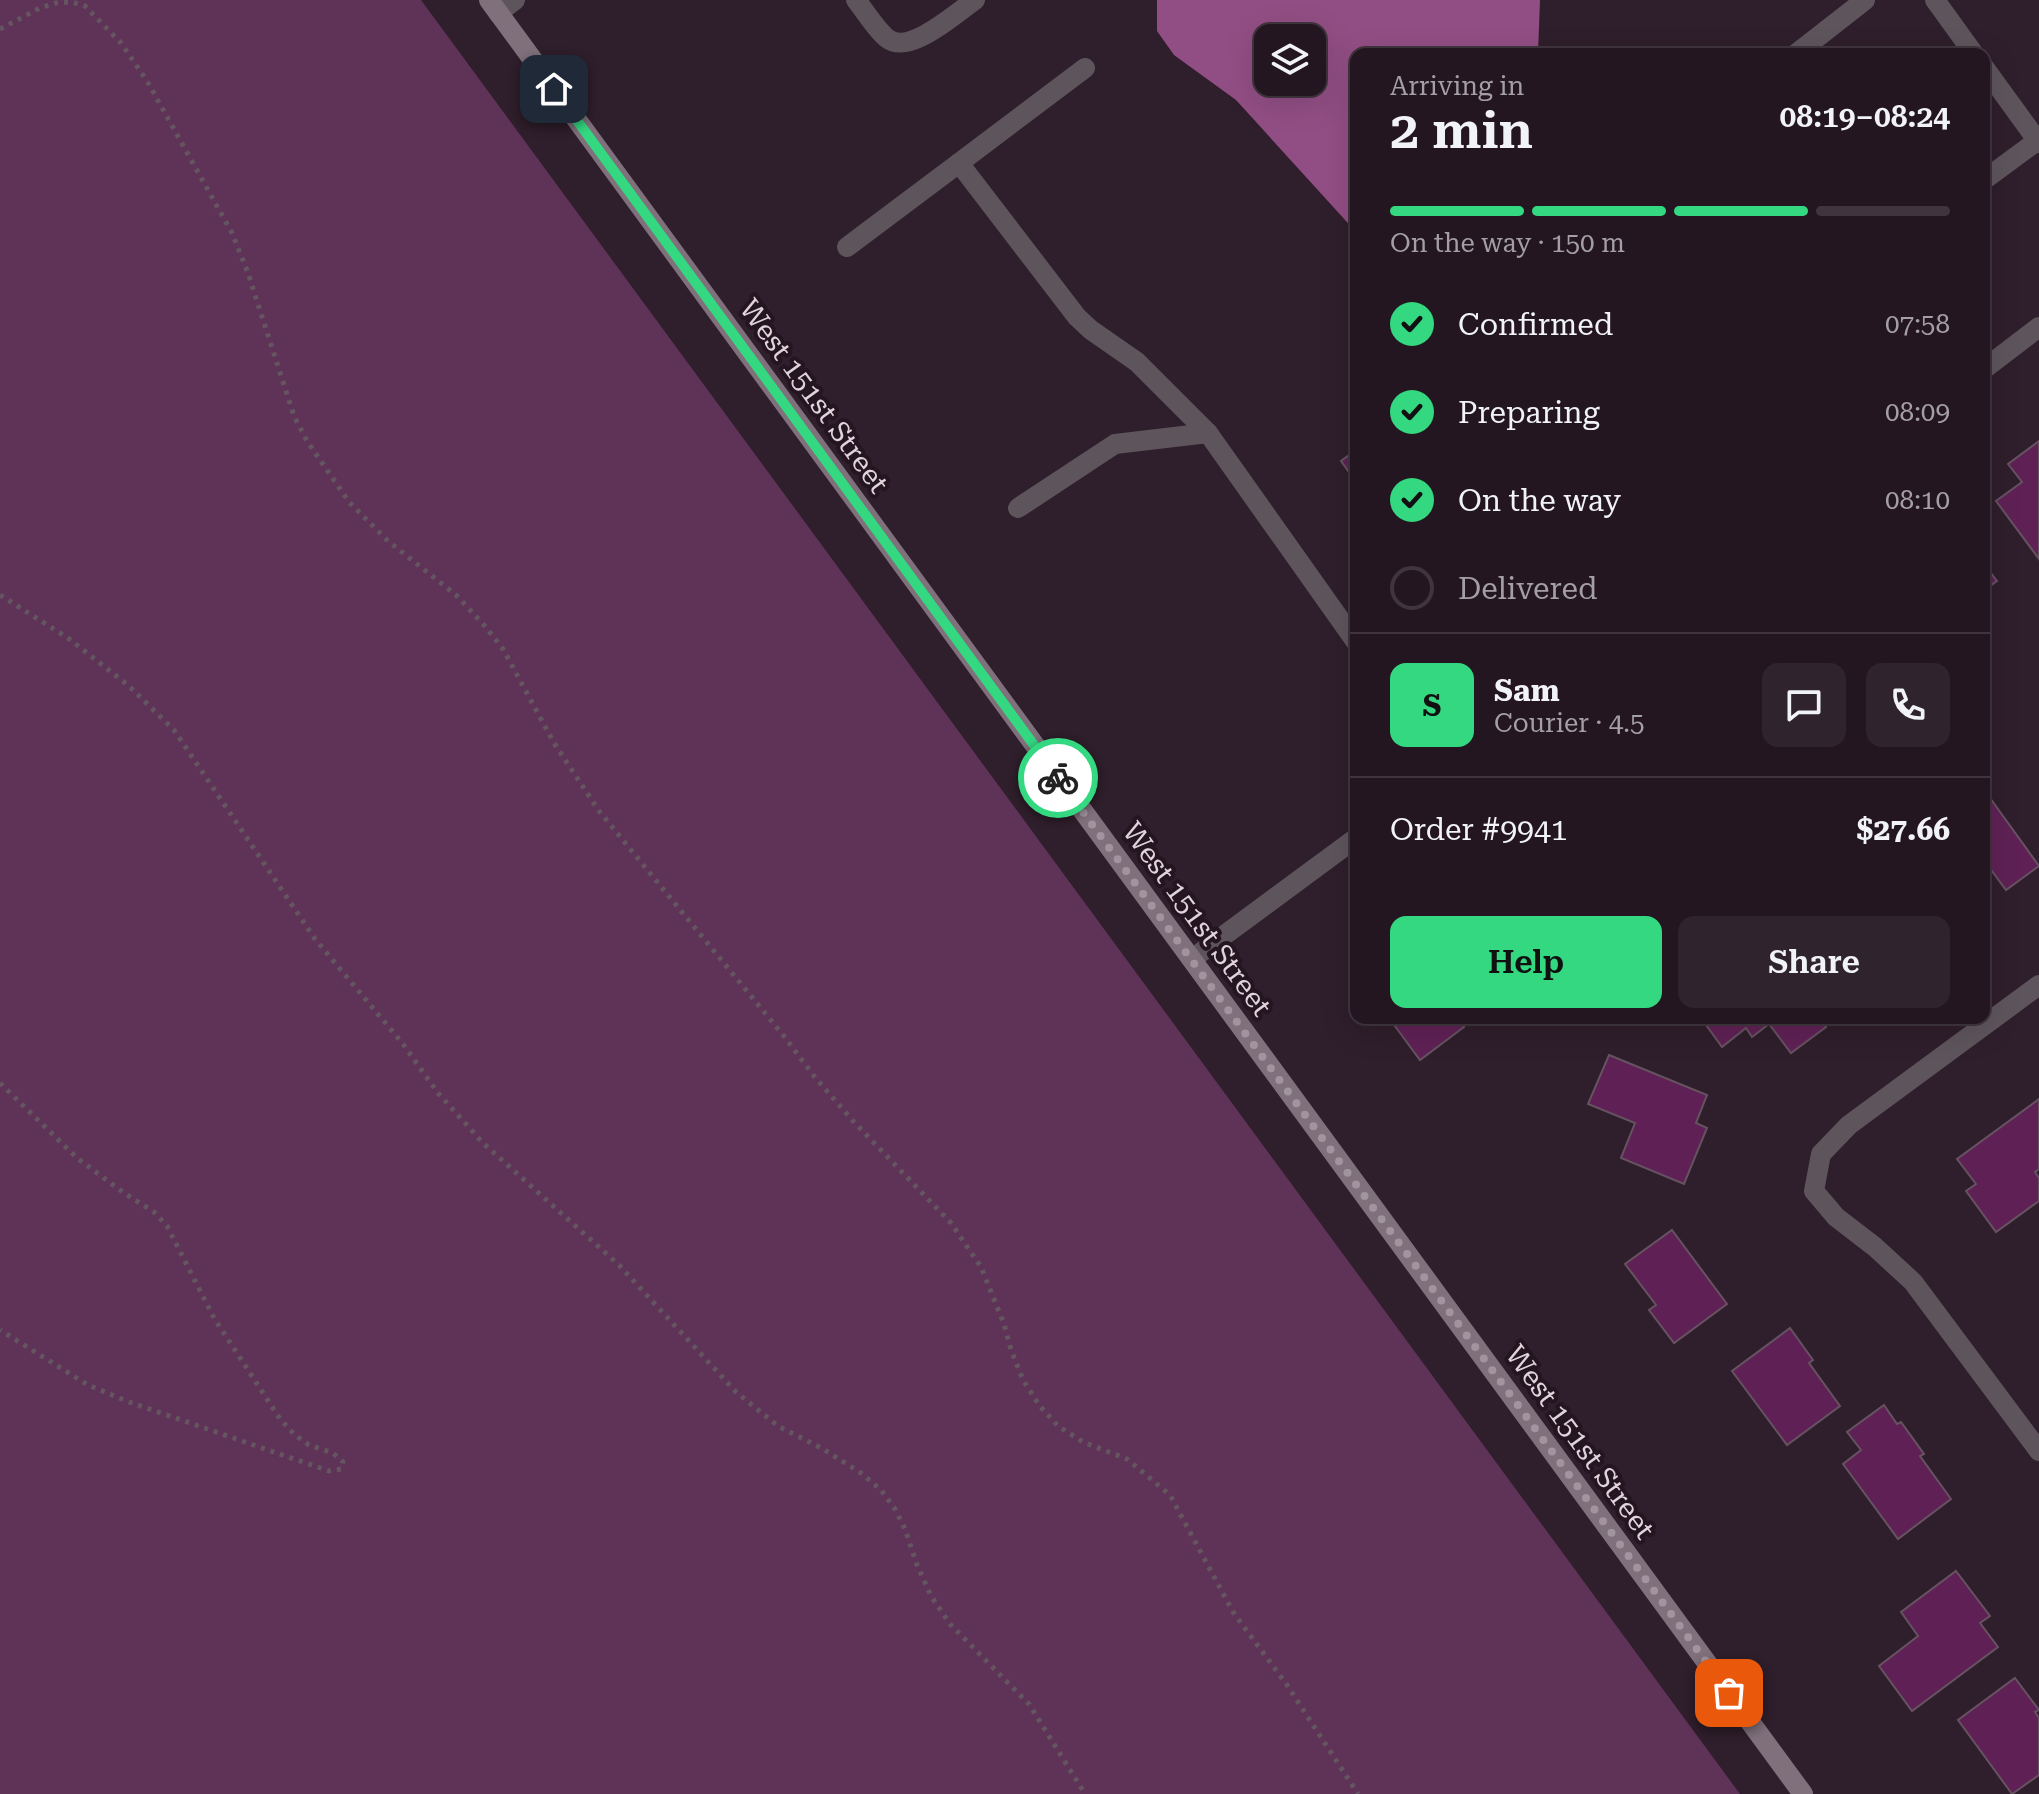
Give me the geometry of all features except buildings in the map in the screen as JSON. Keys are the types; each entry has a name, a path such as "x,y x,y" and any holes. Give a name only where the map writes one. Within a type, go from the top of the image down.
{"street":[{"path":"493,6 515,0"},
{"path":"856,0 888,39 903,44 919,39 975,0"},
{"path":"1804,48 1865,0"},
{"path":"1935,0 1970,48"},
{"name":"West 151st Street","path":"493,6 1803,1794"},
{"path":"847,247 1085,68"},
{"path":"1990,75 2038,142 1990,176"},
{"path":"959,163 1077,317 1137,362 1208,433 1350,634"},
{"path":"1990,364 2039,327"},
{"path":"1018,508 1115,444 1208,433"},
{"path":"1192,959 1350,842"},
{"path":"1990,1021 2039,985"},
{"path":"1986,1024 1849,1125 1821,1154 1814,1191 1836,1217 1913,1282 2039,1451"}],"path":[{"path":"0,29 40,8 72,2 85,6 121,43 155,94 232,233 294,416 307,441 349,502 388,541 456,595 484,625 515,668 554,743 599,811 814,1076 951,1223 981,1267 1023,1380 1039,1405 1058,1426 1083,1442 1127,1459 1170,1495 1233,1612 1287,1685 1358,1794"},
{"path":"0,595 68,638 129,686 174,730 315,939 403,1044 438,1093 483,1143 619,1265 736,1392 778,1426 823,1449 881,1490 905,1529 931,1596 950,1624 1029,1704 1085,1794"},
{"path":"0,1083 77,1158 154,1212 167,1226 214,1318 280,1419 309,1445 333,1453 343,1462 341,1469 329,1471 129,1402 88,1385 0,1330"}],"shaded area":[{"path":"0,0 421,0 1740,1794 0,1794"},
{"path":"1157,0 1540,0 1538,48 1350,48 1350,225 1236,100 1174,55 1157,31"}],"way so far":[{"path":"1058,778 1729,1693"}],"route":[{"path":"554,89 1058,778"}]}
